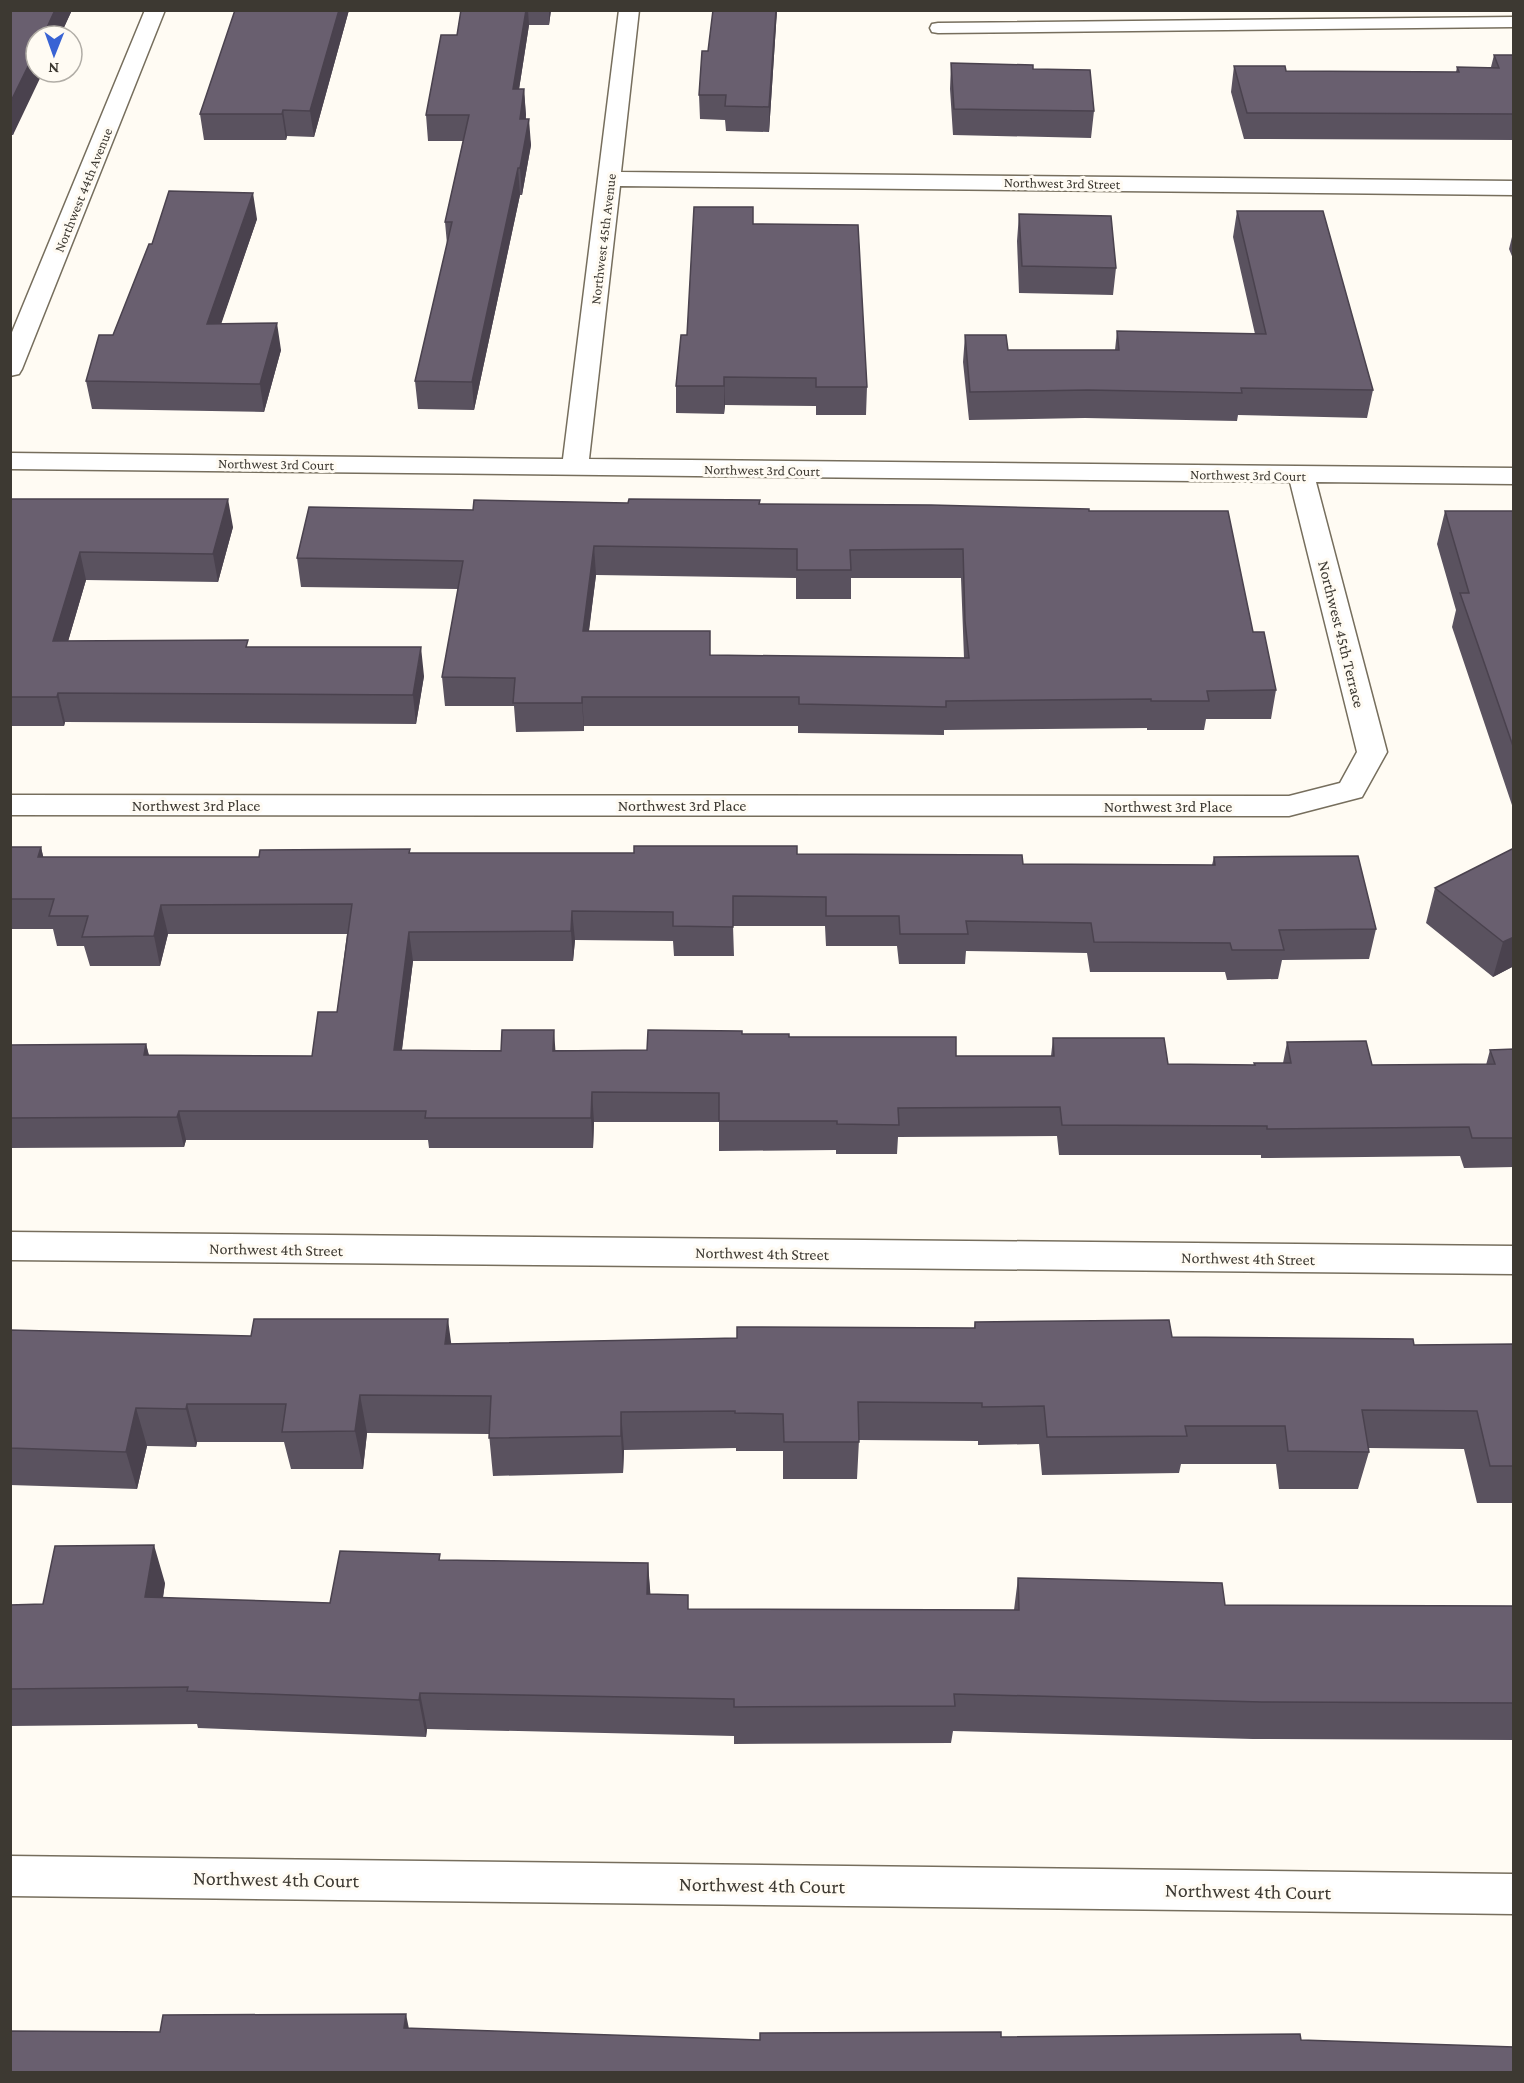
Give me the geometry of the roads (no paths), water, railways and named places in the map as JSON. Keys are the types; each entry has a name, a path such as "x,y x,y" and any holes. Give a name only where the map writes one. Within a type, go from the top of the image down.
{"street":[{"name":"Northwest 44th Avenue","path":"10,369 155,10"},
{"name":"Northwest 45th Avenue","path":"575,468 629,10"},
{"name":"Northwest 3rd Street","path":"610,179 1514,188"},
{"name":"Northwest 3rd Court","path":"10,461 1514,476"},
{"name":"Northwest 45th Terrace","path":"1301,475 1372,752 1351,790"},
{"name":"Northwest 3rd Place","path":"10,805 1289,806 1351,790"},
{"name":"Northwest 4th Street","path":"10,1246 1514,1260"},
{"name":"Northwest 4th Court","path":"10,1876 1514,1894"}],"lane":[{"path":"938,28 1274,17 1514,22"}]}
